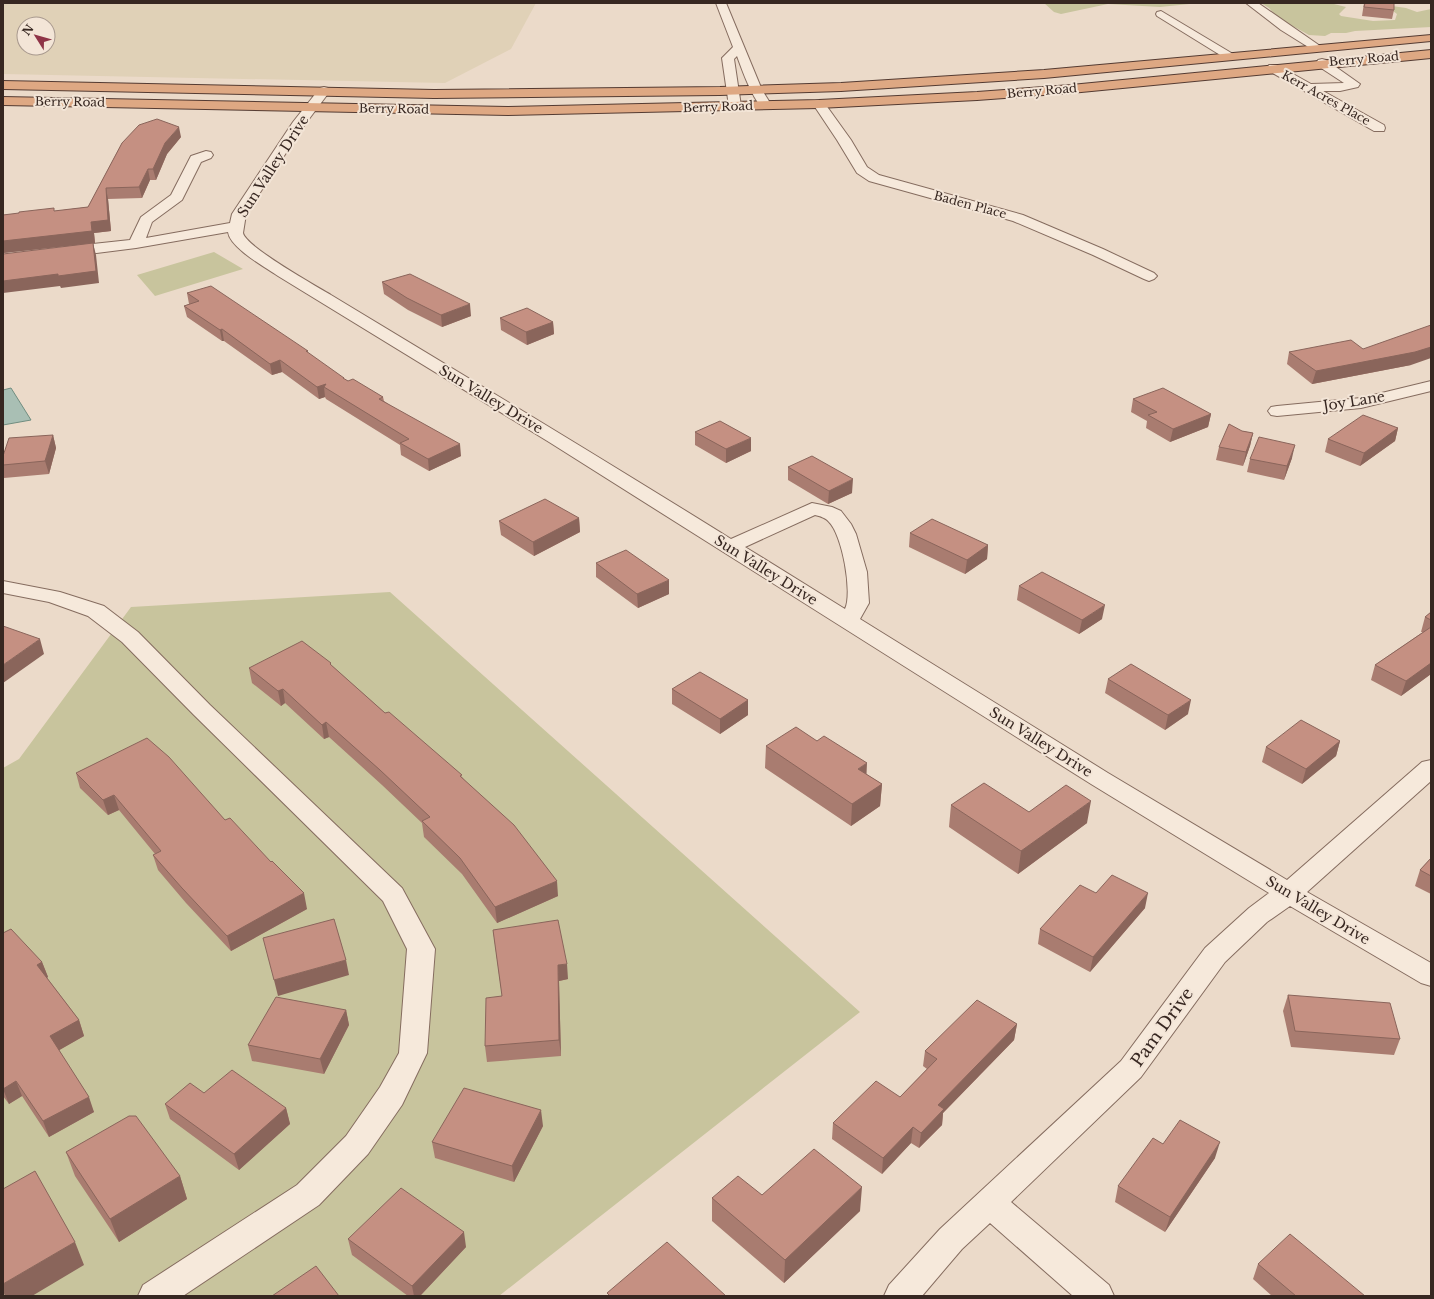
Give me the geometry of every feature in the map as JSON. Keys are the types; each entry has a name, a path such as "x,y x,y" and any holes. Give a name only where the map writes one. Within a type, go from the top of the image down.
{"highway":[{"name":"Berry Road","path":"3,85 434,94 756,90 1044,74 1431,38"},
{"name":"Berry Road","path":"3,101 508,111 766,106 977,96 1071,89 1322,63 1431,54"}],"street":[{"path":"721,3 756,90 766,106"},
{"path":"1251,3 1285,28 1317,48"},
{"path":"1161,14 1229,56"},
{"path":"736,106 728,58 739,47"},
{"path":"1308,88 1340,87 1354,84 1322,63"},
{"name":"Kerr Acres Place","path":"1273,68 1379,128"},
{"name":"Sun Valley Drive","path":"324,91 311,107 239,214 236,226 236,236 239,240 283,273 556,438 1064,757 1290,892 1334,921 1431,976"},
{"name":"Baden Place","path":"819,104 844,140 862,170 874,178 1018,218 1098,252 1149,276"},
{"path":"136,244 146,220 177,197 196,160 206,155"},
{"path":"50,254 136,244 236,226"},
{"name":"Joy Lane","path":"1277,411 1361,403 1431,386"},
{"path":"729,547 812,509 826,511 836,518 844,527 858,580 858,602 848,622"},
{"path":"3,587 53,596 96,611 130,637 274,780 393,895 421,949 413,1053 391,1096 356,1145 308,1195 155,1296"},
{"name":"Pam Drive","path":"901,1296 951,1239 1131,1069 1216,955 1258,915 1290,892 1431,768"},
{"path":"990,1203 1096,1296"}],"shaded area":[{"path":"3,3 536,3 511,49 445,83 3,74"},
{"path":"1044,3 1199,3 1160,7 1108,4 1061,14 1054,12"},
{"path":"1261,3 1330,3 1346,7 1339,14 1341,16 1373,21 1395,20 1397,14 1385,5 1406,8 1417,12 1431,9 1431,27 1331,33 1325,36 1309,35 1278,18 1269,8"},
{"path":"214,252 243,269 155,296 137,275"},
{"path":"11,388 31,420 3,425 3,390"},
{"path":"390,592 860,1012 499,1296 3,1296 3,768 19,759 131,607"}],"building":[{"path":"1365,3 1394,3 1394,10 1364,7"},
{"path":"157,119 179,127 165,143 153,169 148,169 139,187 106,188 108,220 91,222 92,231 3,241 3,215 54,208 54,211 88,207 122,143 139,125"},
{"path":"93,243 96,271 3,281 3,254"},
{"path":"410,274 470,304 441,315 407,298 382,282"},
{"path":"211,286 308,351 306,351 343,378 348,381 353,379 383,397 379,399 460,444 428,459 400,443 409,439 324,387 326,384 317,387 280,360 270,364 222,329 220,330 184,306 199,301 187,293"},
{"path":"527,308 553,322 526,332 500,318"},
{"path":"1431,325 1431,347 1415,352 1316,371 1289,352 1351,340 1363,349"},
{"path":"1163,388 1211,414 1173,429 1148,415 1157,412 1133,399"},
{"path":"1363,415 1398,428 1364,453 1328,439"},
{"path":"720,421 751,438 726,449 695,432"},
{"path":"1229,424 1242,431 1253,433 1246,452 1219,447"},
{"path":"53,435 45,461 3,465 3,456 9,438"},
{"path":"1259,437 1295,445 1287,466 1250,459"},
{"path":"812,456 853,479 829,491 788,467"},
{"path":"545,499 579,518 533,542 499,521"},
{"path":"932,519 988,545 967,560 910,533"},
{"path":"626,550 669,580 637,594 596,563"},
{"path":"1042,572 1105,605 1082,620 1019,586"},
{"path":"1431,612 1431,620 1425,617"},
{"path":"3,626 40,639 3,665"},
{"path":"1431,627 1431,663 1406,681 1375,665"},
{"path":"302,641 331,663 330,664 385,713 389,712 462,775 460,776 514,825 557,881 495,907 460,858 422,821 430,817 326,722 322,725 283,689 278,691 249,668"},
{"path":"1131,664 1191,700 1168,715 1108,679"},
{"path":"700,672 748,700 720,719 672,689"},
{"path":"1301,720 1340,741 1306,769 1266,747"},
{"path":"796,727 817,741 824,736 867,763 858,769 882,784 852,804 766,746"},
{"path":"147,738 169,757 225,820 230,818 271,862 272,861 304,893 227,936 153,855 161,851 114,795 103,800 76,773"},
{"path":"984,783 1029,812 1066,785 1091,801 1021,851 951,805"},
{"path":"1431,858 1431,876 1420,870"},
{"path":"1112,875 1148,893 1093,957 1040,929 1080,885 1096,893"},
{"path":"334,919 346,960 274,980 263,938"},
{"path":"558,920 567,964 558,965 559,1040 485,1046 486,998 502,996 493,930"},
{"path":"11,929 42,962 37,965 79,1020 50,1036 89,1097 43,1121 16,1081 3,1089 3,933"},
{"path":"1288,995 1390,1003 1400,1039 1295,1031"},
{"path":"276,997 346,1010 320,1059 248,1045"},
{"path":"977,1000 1017,1024 938,1105 944,1109 921,1133 913,1127 883,1158 833,1123 876,1081 900,1097 937,1059 925,1051"},
{"path":"232,1070 286,1108 234,1154 165,1104 190,1083 204,1093"},
{"path":"464,1088 541,1110 512,1166 432,1142"},
{"path":"129,1116 136,1116 180,1176 110,1219 66,1152"},
{"path":"1180,1120 1220,1142 1170,1217 1118,1186 1153,1138 1163,1144"},
{"path":"814,1149 862,1187 785,1260 712,1198 738,1176 762,1195"},
{"path":"35,1171 75,1242 3,1284 3,1189"},
{"path":"401,1188 464,1232 412,1286 348,1239"},
{"path":"1290,1234 1365,1296 1296,1296 1258,1264"},
{"path":"667,1242 726,1296 610,1296 607,1293"},
{"path":"316,1266 339,1296 272,1296"}]}
